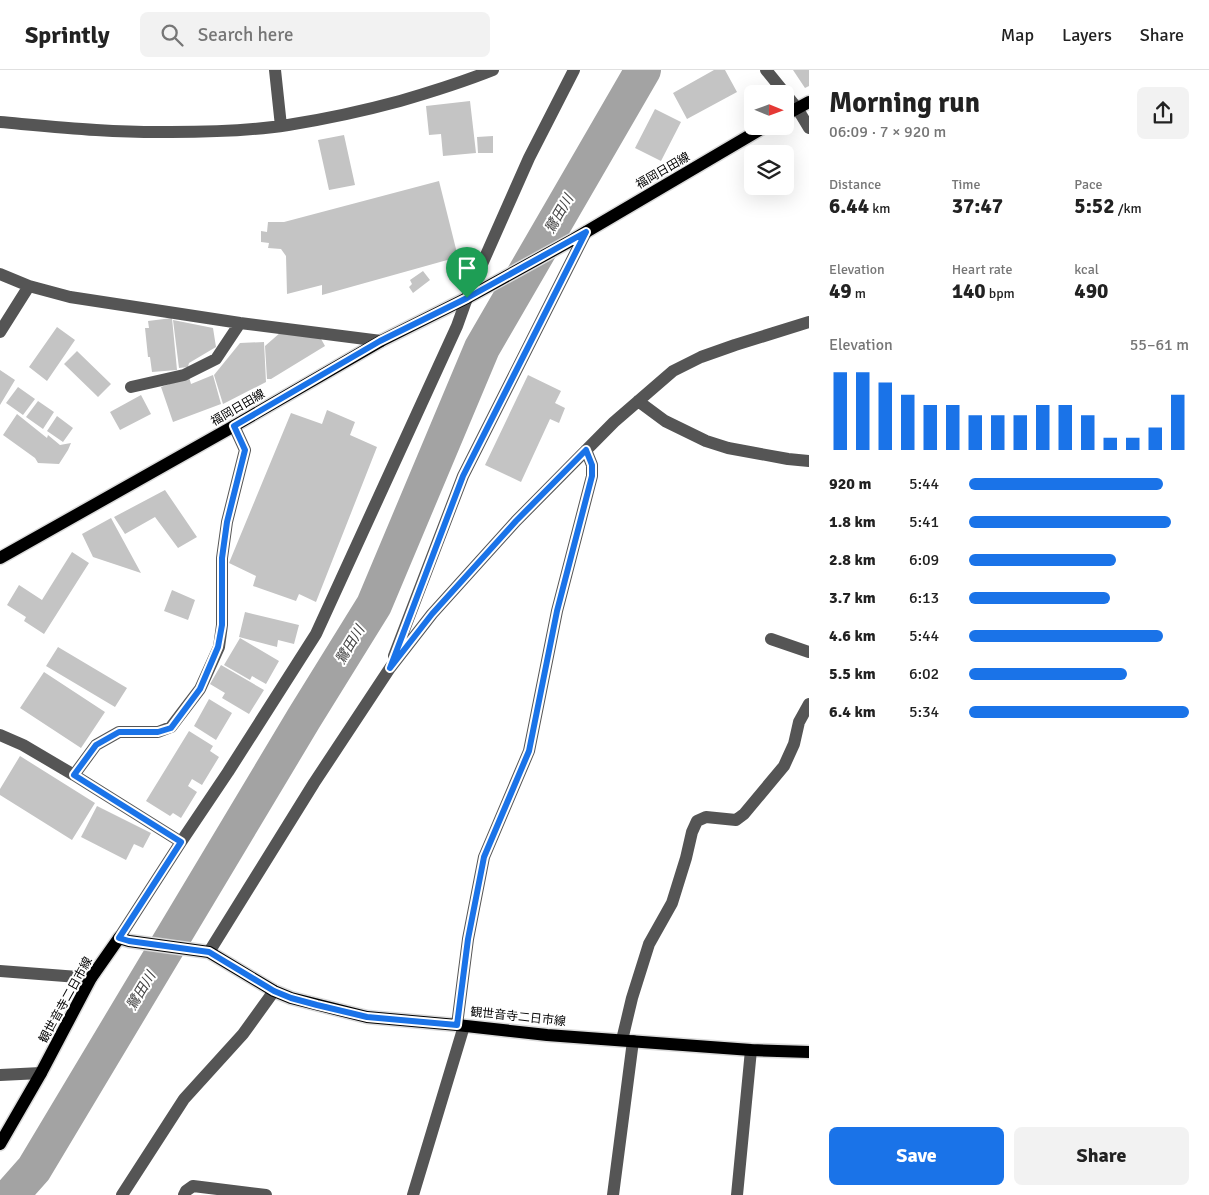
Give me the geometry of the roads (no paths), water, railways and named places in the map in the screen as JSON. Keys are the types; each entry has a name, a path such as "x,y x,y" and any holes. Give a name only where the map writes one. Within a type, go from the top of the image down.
{"main road":[{"path":"794,110 809,102"},
{"name":"福岡日田線","path":"0,558 380,341 467,298 574,239 751,135"},
{"name":"観世音寺二日市線","path":"0,1144 41,1073 91,978 124,939 209,952 274,991 291,998 367,1017 547,1035 751,1050 809,1052"}],"street":[{"path":"275,70 281,126"},
{"path":"0,122 90,130 169,132 281,126 359,112 433,92 494,70"},
{"path":"124,939 181,842 316,634 457,326 467,298 529,158 574,70"},
{"path":"766,70 797,108 809,128"},
{"path":"390,668 463,476 586,232"},
{"path":"0,274 29,286 70,297 240,323 380,341"},
{"path":"0,332 29,286"},
{"path":"209,952 314,783 390,668 432,614 516,521 614,422 673,371 701,357 809,322"},
{"path":"131,387 184,375 216,359 240,323"},
{"path":"638,401 665,421 706,441 728,448 809,461"},
{"path":"74,775 96,745 119,732 158,732 171,728 200,689 218,647 222,625 222,558 227,522 245,450 234,426"},
{"path":"413,1195 460,1025 468,939 484,857 529,751 557,611 592,476 592,465 586,450"},
{"path":"772,639 809,652"},
{"path":"612,1195 632,998 649,944 672,903 692,832 697,821 706,817 736,820 744,814 784,766 794,744 799,722 809,704"},
{"path":"0,735 23,745 74,775 181,842"},
{"path":"0,971 91,978"},
{"path":"122,1195 184,1099 243,1034 274,991"},
{"path":"737,1195 751,1050"},
{"path":"0,1074 41,1073"},
{"path":"184,1195 193,1186 266,1195"}],"waterway":[{"name":"鷺田川","path":"11,1195 34,1169 304,718 374,605 482,348 643,70"}]}
